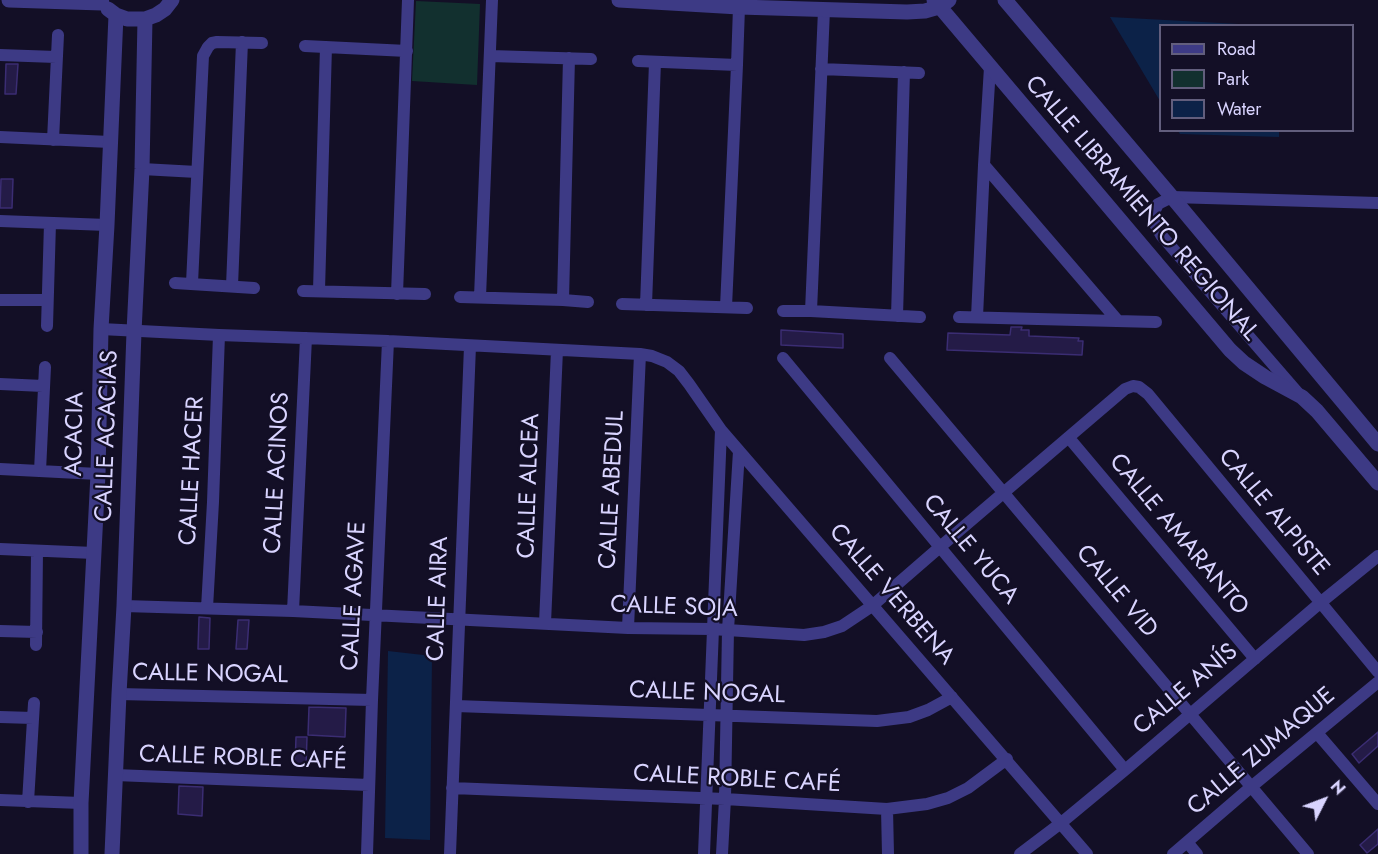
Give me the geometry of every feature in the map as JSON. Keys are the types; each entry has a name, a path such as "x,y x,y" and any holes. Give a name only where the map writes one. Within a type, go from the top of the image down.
{"street":[{"path":"9,0 101,2 116,15 127,19 145,19 156,15 172,0"},
{"path":"397,294 408,0"},
{"path":"480,297 492,0"},
{"path":"619,0 739,7 907,12 925,11 941,2"},
{"path":"831,10 853,0"},
{"name":"CALLE LIBRAMIENTO REGIONAL","path":"1005,0 1378,444"},
{"name":"CALLE LIBRAMIENTO REGIONAL","path":"941,2 990,67 1230,351 1265,377 1302,397 1317,411 1378,483"},
{"path":"726,307 739,7"},
{"path":"811,311 821,69 831,10"},
{"name":"ACACIA","path":"81,854 81,803 98,474 101,329 116,15"},
{"name":"CALLE ACACIAS","path":"112,854 142,169 145,19"},
{"path":"53,140 58,35"},
{"path":"232,286 242,42"},
{"path":"192,283 203,56 212,43 262,43"},
{"path":"305,46 407,51"},
{"path":"319,290 326,47"},
{"path":"0,55 56,57"},
{"path":"490,56 591,59"},
{"path":"563,300 569,58"},
{"path":"638,61 737,65"},
{"path":"646,305 655,62"},
{"path":"977,317 990,67"},
{"path":"821,69 919,73"},
{"path":"897,316 904,72"},
{"path":"0,137 110,141"},
{"path":"984,165 1118,321"},
{"path":"142,169 197,172"},
{"path":"1302,397 1161,235 1153,214 1158,204 1172,197 1378,203"},
{"path":"0,221 107,225"},
{"path":"46,326 50,223"},
{"path":"175,282 254,288"},
{"path":"303,291 425,294"},
{"path":"460,297 588,302"},
{"path":"0,300 47,300"},
{"path":"621,304 747,308"},
{"path":"783,311 920,317"},
{"path":"959,317 1156,322"},
{"path":"101,329 640,354"},
{"name":"CALLE HACER","path":"207,608 219,335"},
{"name":"CALLE ACINOS","path":"293,611 306,338"},
{"name":"CALLE AGAVE","path":"367,854 388,341"},
{"name":"CALLE AIRA","path":"450,854 470,346"},
{"name":"CALLE ALCEA","path":"545,623 557,350"},
{"name":"CALLE VERBENA","path":"640,354 667,362 679,371 721,430 1087,854"},
{"name":"CALLE ABEDUL","path":"628,628 640,354"},
{"name":"CALLE YUCA","path":"783,358 1125,770"},
{"name":"CALLE VID","path":"890,358 1308,854"},
{"path":"40,471 45,367"},
{"path":"0,384 43,386"},
{"name":"CALLE SOJA","path":"124,606 459,618 804,635 824,632 842,627 872,606 1125,389 1133,386"},
{"name":"CALLE ALPISTE","path":"1133,386 1148,393 1378,672"},
{"path":"704,854 721,430"},
{"name":"CALLE AMARANTO","path":"1069,438 1255,659"},
{"path":"722,854 728,630 739,451"},
{"path":"0,469 98,474"},
{"path":"0,549 94,553"},
{"path":"36,645 37,551"},
{"name":"CALLE ANÍS","path":"1020,854 1125,770 1378,556"},
{"path":"0,631 37,632"},
{"name":"CALLE ZUMAQUE","path":"1173,854 1378,682"},
{"name":"CALLE NOGAL","path":"119,694 372,700"},
{"name":"CALLE NOGAL","path":"456,706 885,721 909,717 952,697"},
{"path":"28,802 34,703"},
{"path":"0,717 33,718"},
{"path":"1317,733 1378,804"},
{"name":"CALLE ROBLE CAFÉ","path":"452,788 707,798 888,809 927,804 948,798 968,788 1007,759"},
{"name":"CALLE ROBLE CAFÉ","path":"116,775 369,785"},
{"path":"0,800 81,803"},
{"path":"888,809 888,854"},
{"path":"1187,842 1197,854"}],"green space":[{"path":"416,1 480,4 477,85 412,81"}],"water":[{"path":"1110,17 1239,24 1159,24 1159,99"},
{"path":"1179,132 1279,132 1279,137 1180,134"},
{"path":"388,651 432,656 430,840 385,838"}],"building":[{"path":"6,64 18,64 16,94 5,94"},
{"path":"1,179 13,179 12,208 0,208"},
{"path":"1011,327 1022,327 1021,330 1029,330 1029,336 1079,338 1078,341 1083,341 1082,355 947,350 948,333 1010,335"},
{"path":"781,330 843,334 843,348 781,345"},
{"path":"199,617 210,618 209,649 198,649"},
{"path":"238,620 249,620 247,649 236,649"},
{"path":"309,707 346,708 345,737 308,735"},
{"path":"1378,732 1378,746 1359,763 1352,754"},
{"path":"296,737 307,737 306,767 295,767"},
{"path":"179,786 203,787 202,816 178,814"},
{"path":"1378,829 1378,844 1367,853 1360,845"}]}
